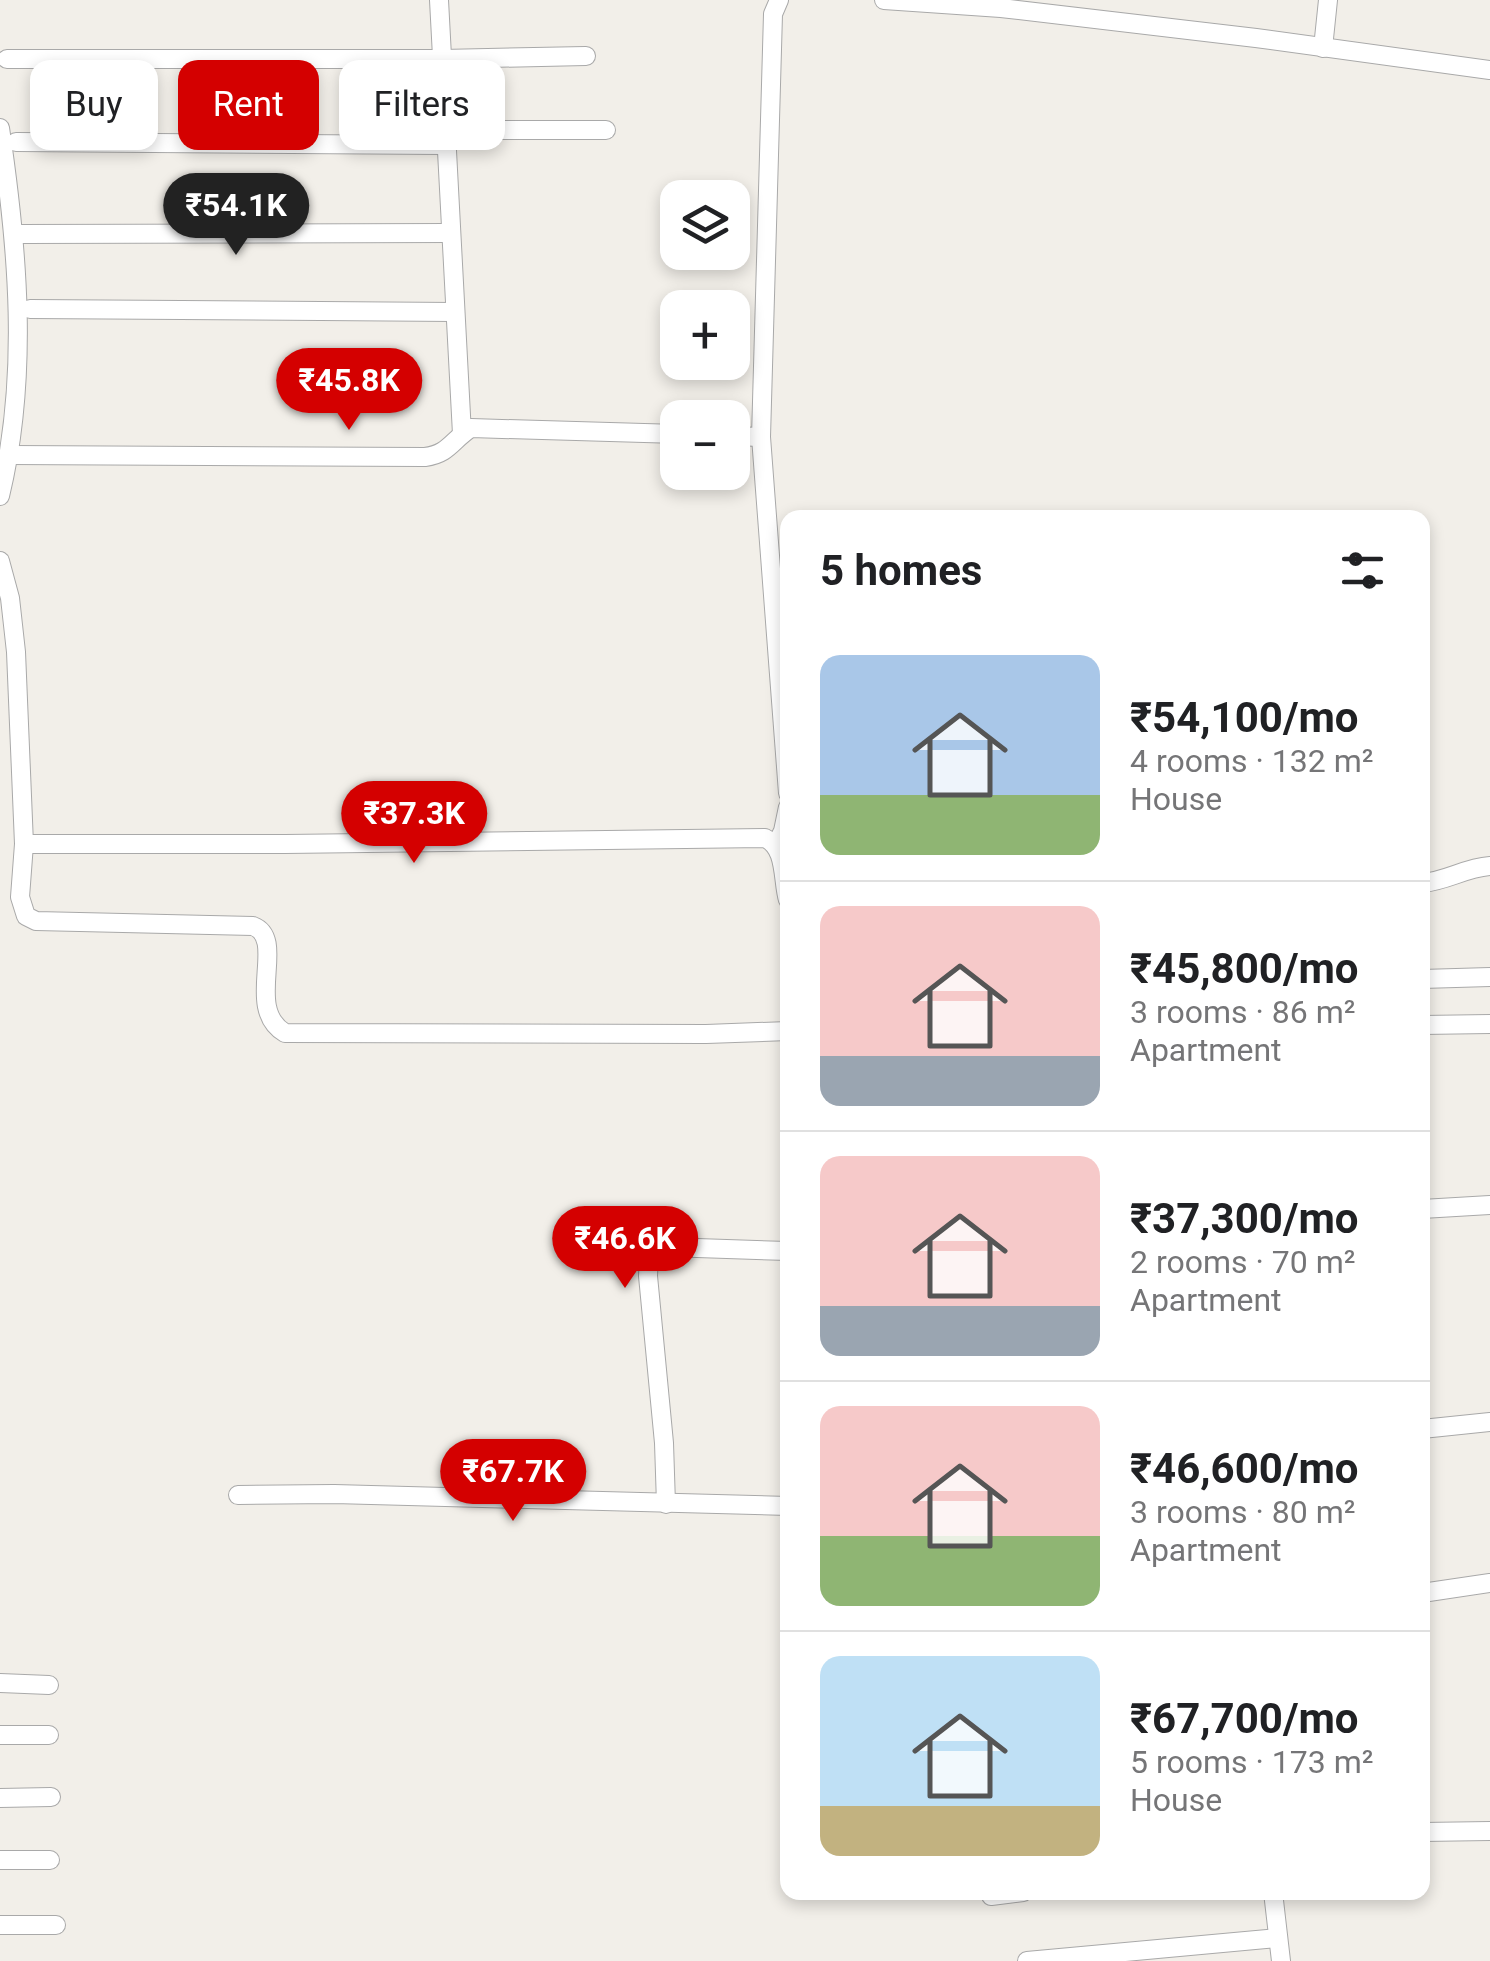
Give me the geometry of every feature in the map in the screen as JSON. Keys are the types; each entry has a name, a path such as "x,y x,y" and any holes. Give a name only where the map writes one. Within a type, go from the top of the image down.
{"street":[{"path":"439,0 442,59"},
{"path":"779,0 773,14 761,436 780,687"},
{"path":"884,0 1000,8 1490,70"},
{"path":"1324,48 1328,0"},
{"path":"7,58 586,56"},
{"path":"0,128 11,210 18,319 17,394 10,455 0,496"},
{"path":"505,135 606,130"},
{"path":"16,142 339,139"},
{"path":"447,150 462,434"},
{"path":"20,234 451,234"},
{"path":"30,309 455,312"},
{"path":"10,455 425,457 446,452 470,428 660,433"},
{"path":"750,436 761,436"},
{"path":"0,561 10,598 8,652 24,844 20,897 26,916 36,920 260,928 267,946 266,1006 270,1020 285,1033 780,1031"},
{"path":"776,844 780,837"},
{"path":"24,844 766,838 780,852"},
{"path":"1430,882 1472,867 1490,866"},
{"path":"1430,979 1490,978"},
{"path":"1430,1025 1490,1024"},
{"path":"1430,1209 1490,1205"},
{"path":"666,1504 649,1256 667,1247 780,1251"},
{"path":"1430,1428 1490,1422"},
{"path":"238,1494 780,1506"},
{"path":"1430,1592 1490,1583"},
{"path":"0,1683 49,1685"},
{"path":"0,1736 49,1734"},
{"path":"0,1798 52,1797"},
{"path":"1430,1832 1490,1831"},
{"path":"0,1860 50,1860"},
{"path":"1274,1900 1281,1961"},
{"path":"0,1925 56,1925"},
{"path":"1027,1961 1278,1938"}]}
